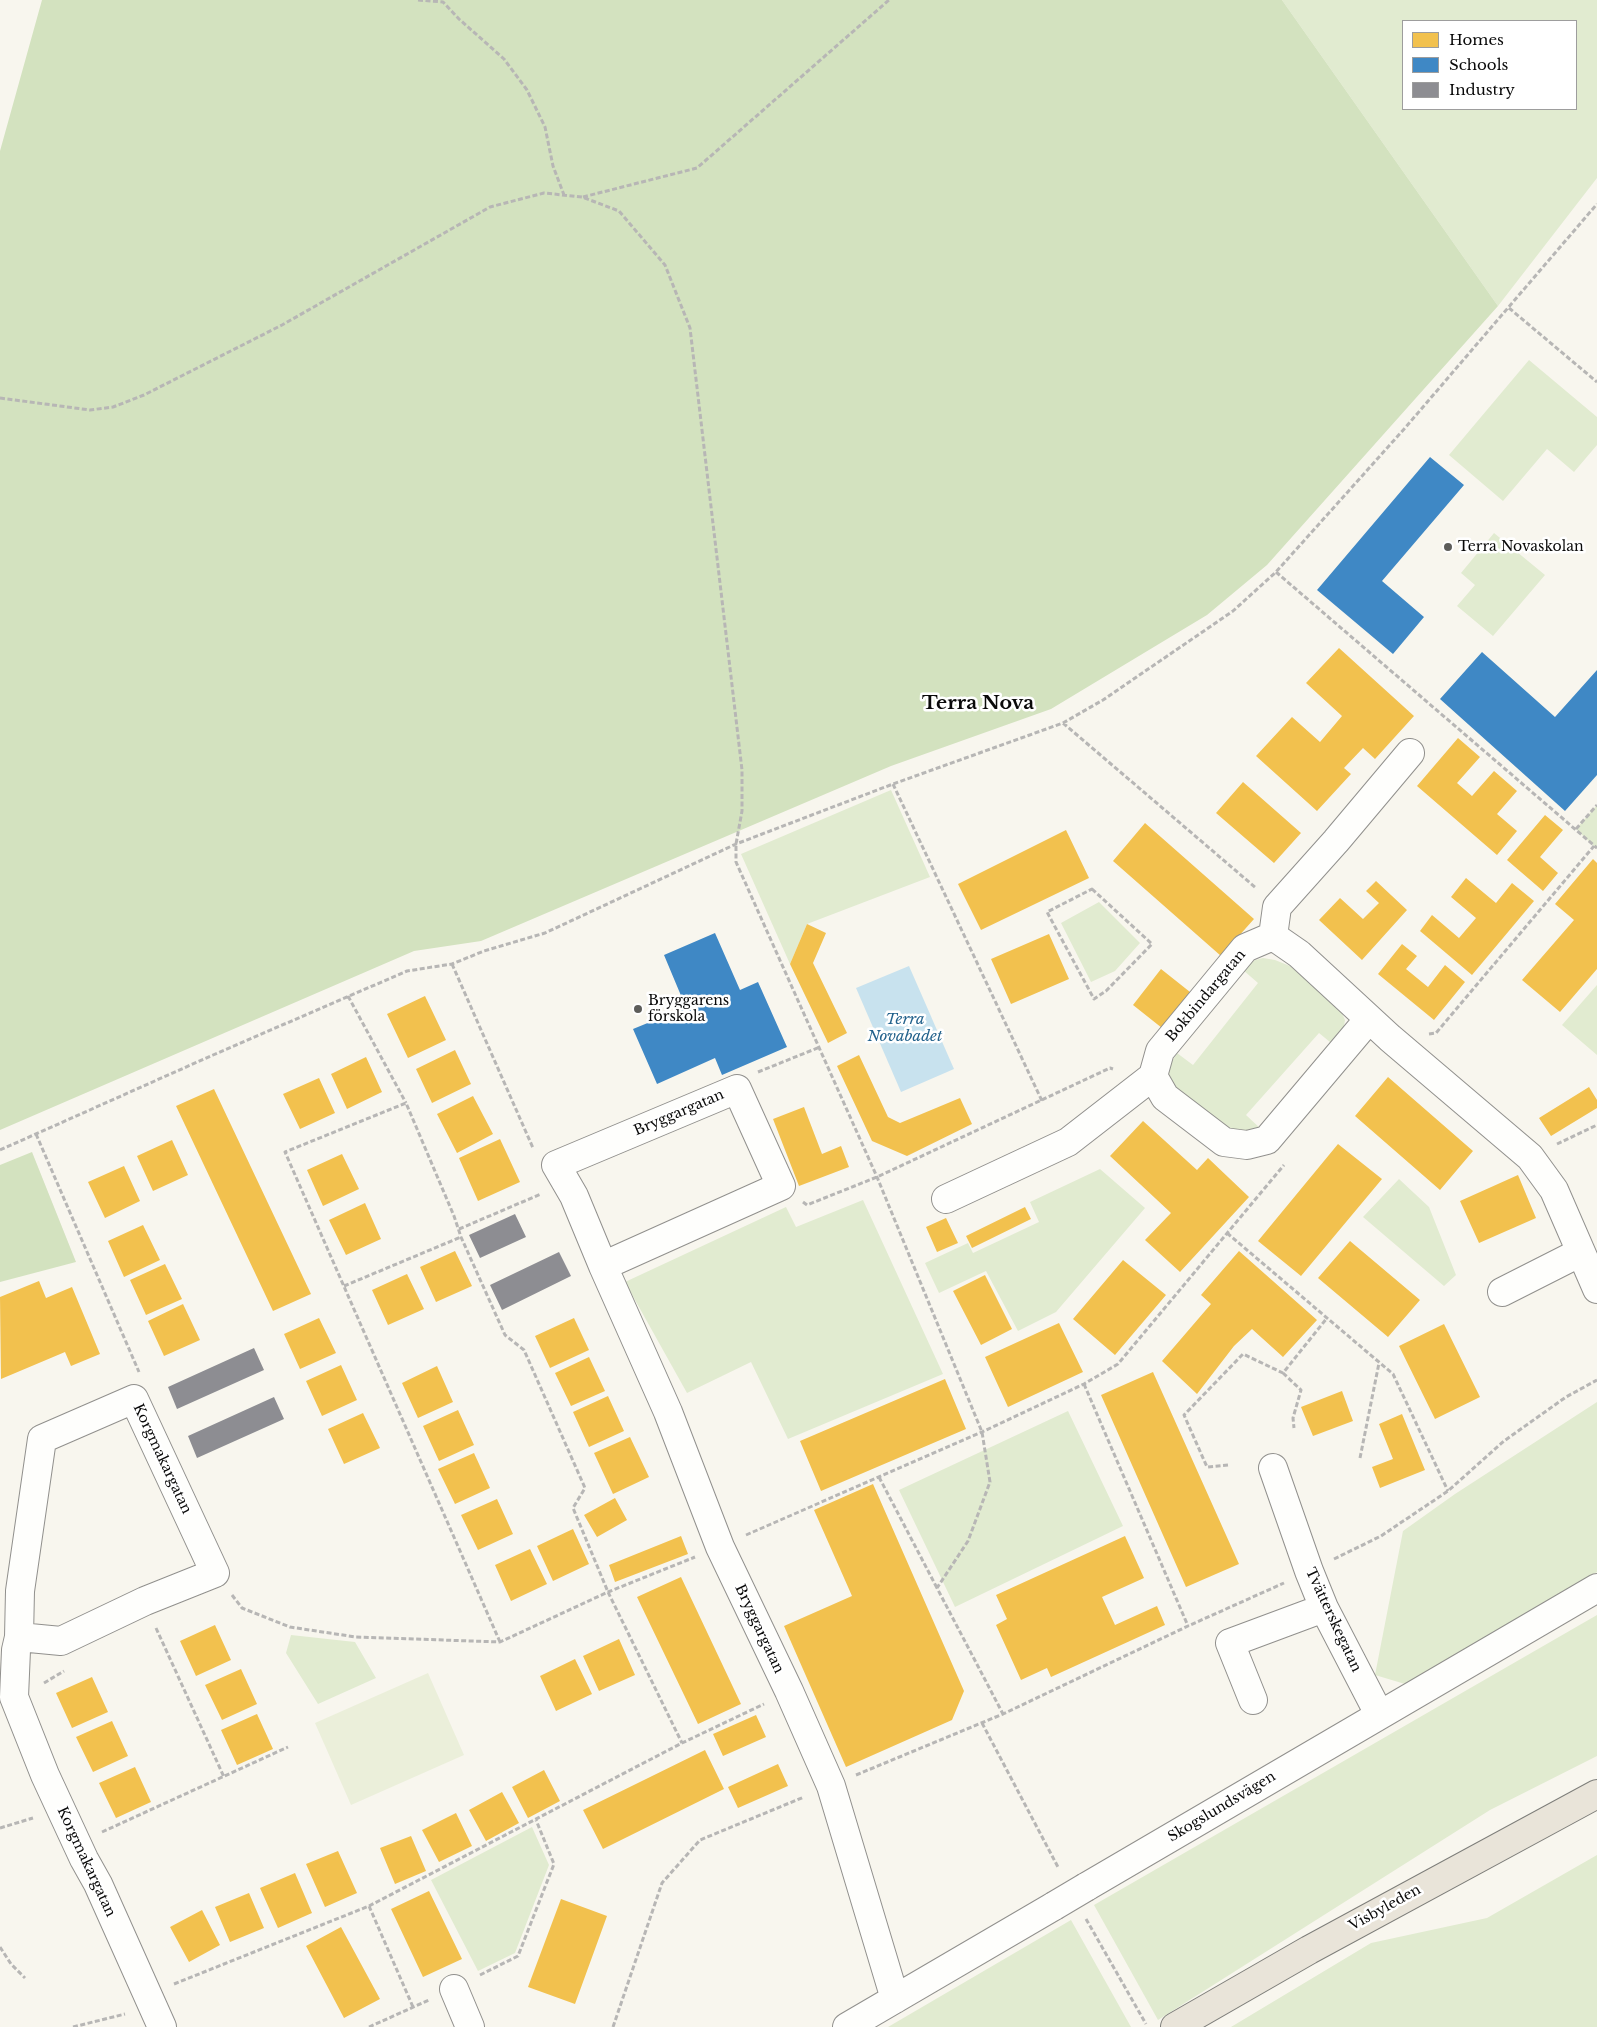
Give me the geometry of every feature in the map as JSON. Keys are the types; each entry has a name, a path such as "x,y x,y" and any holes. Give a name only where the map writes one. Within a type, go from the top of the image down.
{"main road":[{"name":"Visbyleden","path":"1176,2027 1309,1950 1597,1794"}],"street":[{"path":"1410,753 1336,841 1277,907 1273,936 1299,954 1390,1038 1530,1157 1554,1190 1597,1290"},
{"name":"Bokbindargatan","path":"1154,1076 1160,1051 1245,948 1273,936"},
{"path":"946,1199 1068,1142 1154,1076 1165,1097 1224,1142 1247,1145 1267,1140 1369,1019"},
{"name":"Bryggargatan","path":"781,1186 737,1089 556,1164 574,1196 668,1412 720,1547 789,1691 831,1786 894,1999"},
{"path":"603,1266 781,1186"},
{"path":"1502,1292 1581,1252"},
{"name":"Korgmakargatan","path":"162,2027 138,2004 98,1884 84,1859 45,1775 14,1697 17,1687 16,1650 19,1637 20,1592 42,1439 134,1399 215,1573"},
{"name":"Tvätterskegatan","path":"1273,1468 1324,1608 1379,1714"},
{"path":"19,1637 61,1640 145,1601 215,1573"},
{"name":"Skogslundsvägen","path":"847,2027 1597,1588"},
{"path":"1252,1700 1230,1643 1324,1608"},
{"path":"454,1988 470,2027"}],"path":[{"path":"418,0 443,2 458,20 504,59 527,90 545,127 553,166 564,195"},
{"path":"582,197 697,168 889,0"},
{"path":"0,398 90,410 113,407 144,395 282,325 490,207 544,193 582,197 619,211 665,265 690,328 742,770 742,811 736,844 736,862 877,1177 982,1432 990,1482 968,1541 937,1588"},
{"path":"0,1150 348,996 407,972 452,964 484,951 545,933 736,844 893,784 1063,723 1103,700 1233,611 1276,572 1405,428 1597,204"},
{"path":"1509,308 1597,382"},
{"path":"1276,572 1596,847 1436,1033 1390,1038"},
{"path":"1063,723 1277,907"},
{"path":"893,784 1042,1100"},
{"path":"1576,829 1597,806"},
{"path":"1092,889 1152,944 1106,991 1094,999 1047,912 1092,889"},
{"path":"452,964 535,1153"},
{"path":"348,996 406,1103 504,1335 524,1350 586,1488 573,1508 608,1592 682,1743"},
{"path":"781,1186 807,1205 877,1177 1110,1068 1154,1076"},
{"path":"406,1103 285,1152 500,1642"},
{"path":"1530,1157 1597,1125"},
{"path":"36,1134 141,1378"},
{"path":"215,1573 242,1608 290,1627 356,1637 500,1642 608,1592 720,1547 982,1432 1084,1384 1118,1364 1289,1158"},
{"path":"459,1230 542,1194"},
{"path":"1227,1233 1393,1374 1448,1491"},
{"path":"344,1286 461,1237"},
{"path":"1283,1373 1327,1318"},
{"path":"1228,1465 1207,1467 1184,1415 1243,1354 1283,1373 1301,1390 1293,1418 1294,1428"},
{"path":"1360,1458 1379,1362"},
{"path":"613,2027 662,1883 700,1840 1003,1714 1188,1626 1232,1608 1381,1536 1448,1491 1504,1441 1566,1397 1597,1380"},
{"path":"1084,1384 1188,1626"},
{"path":"879,1476 1003,1714"},
{"path":"156,1628 224,1777"},
{"path":"17,1687 69,1668"},
{"path":"72,2027 138,2004 369,1906 682,1743 789,1691"},
{"path":"98,1834 288,1747"},
{"path":"369,2027 518,1956 554,1864 536,1820"},
{"path":"369,1906 413,2007"},
{"path":"0,1947 11,1964 25,1978"}],"green space":[{"path":"42,0 1282,0 1498,306 1267,565 1207,615 1051,709 891,766 481,941 414,951 0,1130 0,151"},
{"path":"1282,0 1597,0 1597,178 1498,306"},
{"path":"1529,360 1597,417 1597,445 1574,472 1547,449 1503,501 1449,455"},
{"path":"1494,533 1545,575 1493,636 1457,606 1475,585 1461,573"},
{"path":"891,790 930,877 807,924 790,964 741,854"},
{"path":"1597,805 1597,849 1576,829"},
{"path":"1099,902 1140,943 1115,971 1091,982 1061,923"},
{"path":"1263,958 1290,966 1340,1009 1345,1020 1343,1033 1336,1047 1319,1033 1246,1115 1262,1130 1256,1134 1235,1131 1224,1127 1175,1088 1168,1068 1177,1053 1193,1065 1258,983 1243,970 1252,961"},
{"path":"1597,985 1597,1055 1562,1025"},
{"path":"32,1152 76,1262 0,1282 0,1165"},
{"path":"1100,1169 1145,1208 1056,1312 1018,1331 986,1271 939,1293 925,1263 968,1243 973,1253 1039,1222 1030,1202"},
{"path":"1399,1179 1429,1207 1456,1275 1444,1286 1363,1217"},
{"path":"863,1200 943,1374 788,1439 751,1362 687,1393 625,1282 786,1207 796,1227"},
{"path":"1597,1402 1597,1572 1405,1684 1375,1675 1403,1531 1455,1494"},
{"path":"1068,1411 1123,1526 955,1607 899,1490"},
{"path":"1597,1615 1597,1756 1490,1810 1158,2020 1094,1905"},
{"path":"291,1635 355,1642 376,1678 318,1704 286,1653"},
{"path":"428,1673 464,1755 351,1805 315,1723"},
{"path":"532,1827 549,1865 515,1953 478,1971 431,1880"},
{"path":"1597,1855 1597,2027 1231,2027 1371,1943 1487,1918"},
{"path":"1071,1920 1131,2027 888,2027"}],"water":[{"name":"Terra Novabadet","path":"909,966 954,1069 901,1092 856,988"}],"building: Homes":[{"path":"1339,648 1414,716 1375,759 1363,748 1344,768 1351,774 1317,811 1256,756 1292,717 1320,742 1342,716 1306,683"},
{"path":"1458,738 1480,757 1457,783 1472,796 1494,771 1517,791 1497,814 1517,831 1497,855 1417,786"},
{"path":"1243,782 1301,833 1274,863 1216,813"},
{"path":"1545,815 1563,830 1540,857 1558,873 1543,891 1507,860"},
{"path":"1145,823 1254,919 1221,956 1113,861"},
{"path":"1066,830 1089,878 981,930 958,884"},
{"path":"1593,859 1597,863 1597,969 1560,1012 1522,980 1574,920 1555,904"},
{"path":"1466,878 1496,903 1512,883 1534,901 1472,975 1420,931 1432,915 1459,938 1476,918 1451,897"},
{"path":"1376,881 1407,910 1362,960 1319,920 1340,898 1363,919 1379,903 1366,891"},
{"path":"807,924 826,933 813,963 847,1033 828,1043 790,964"},
{"path":"1049,934 1069,979 1011,1004 991,959"},
{"path":"1402,944 1417,956 1406,969 1428,987 1445,965 1465,982 1434,1020 1378,974"},
{"path":"1161,969 1190,992 1162,1028 1133,1005"},
{"path":"425,996 446,1040 408,1058 387,1014"},
{"path":"455,1050 471,1084 432,1103 416,1069"},
{"path":"859,1055 888,1117 900,1123 960,1098 972,1124 907,1156 872,1141 837,1066"},
{"path":"366,1057 382,1092 347,1109 331,1074"},
{"path":"1388,1077 1473,1151 1440,1190 1355,1116"},
{"path":"319,1078 335,1113 300,1129 283,1094"},
{"path":"1589,1087 1597,1100 1597,1108 1551,1136 1539,1118"},
{"path":"214,1089 311,1294 273,1311 176,1106"},
{"path":"473,1096 493,1134 457,1153 437,1114"},
{"path":"804,1107 822,1154 841,1146 849,1167 799,1186 773,1119"},
{"path":"1143,1121 1197,1170 1208,1158 1249,1197 1180,1272 1145,1240 1171,1213 1110,1156"},
{"path":"500,1139 520,1182 478,1201 459,1158"},
{"path":"172,1140 188,1175 153,1191 137,1156"},
{"path":"1338,1144 1382,1179 1301,1276 1258,1241"},
{"path":"342,1154 359,1189 323,1206 307,1170"},
{"path":"124,1166 140,1201 105,1218 88,1182"},
{"path":"1518,1175 1536,1218 1479,1243 1460,1201"},
{"path":"365,1203 381,1239 346,1255 329,1220"},
{"path":"1025,1207 1031,1219 972,1248 966,1236"},
{"path":"946,1218 958,1243 937,1252 926,1227"},
{"path":"143,1225 160,1260 124,1277 108,1241"},
{"path":"1350,1241 1420,1300 1388,1337 1318,1278"},
{"path":"455,1251 472,1286 436,1302 420,1267"},
{"path":"1239,1251 1317,1320 1283,1357 1252,1329 1234,1346 1197,1394 1162,1361 1211,1304 1201,1295"},
{"path":"1123,1260 1166,1295 1115,1355 1073,1319"},
{"path":"165,1264 182,1299 146,1315 130,1280"},
{"path":"407,1274 424,1309 388,1325 372,1290"},
{"path":"985,1275 1012,1329 981,1345 953,1291"},
{"path":"39,1281 46,1298 72,1287 100,1354 71,1366 65,1352 1,1379 0,1297"},
{"path":"183,1304 200,1340 164,1356 148,1321"},
{"path":"319,1318 336,1353 300,1369 284,1334"},
{"path":"574,1318 589,1350 550,1368 535,1336"},
{"path":"1059,1323 1083,1372 1008,1407 985,1357"},
{"path":"1444,1324 1480,1397 1435,1419 1399,1346"},
{"path":"589,1357 605,1391 571,1406 555,1373"},
{"path":"341,1365 357,1400 322,1416 306,1381"},
{"path":"437,1366 453,1402 418,1418 402,1383"},
{"path":"1153,1372 1239,1564 1186,1587 1101,1395"},
{"path":"945,1379 966,1429 821,1491 800,1441"},
{"path":"1342,1391 1353,1421 1313,1436 1301,1407"},
{"path":"608,1396 624,1431 589,1447 573,1412"},
{"path":"458,1410 474,1445 439,1461 423,1426"},
{"path":"363,1413 380,1448 344,1464 328,1429"},
{"path":"1402,1414 1425,1470 1380,1488 1372,1467 1393,1459 1379,1424"},
{"path":"630,1437 649,1477 613,1494 594,1453"},
{"path":"474,1453 490,1488 455,1504 438,1469"},
{"path":"873,1484 964,1691 952,1720 846,1767 784,1626 852,1596 814,1510"},
{"path":"615,1498 627,1520 597,1537 584,1515"},
{"path":"497,1499 513,1534 478,1550 461,1515"},
{"path":"573,1529 589,1564 553,1581 537,1546"},
{"path":"681,1536 688,1554 615,1582 609,1565"},
{"path":"1125,1536 1144,1578 1102,1597 1115,1625 1157,1606 1165,1625 1051,1677 1047,1668 1021,1680 996,1625 1007,1619 996,1595"},
{"path":"530,1549 547,1584 511,1601 495,1565"},
{"path":"681,1577 741,1704 698,1724 637,1597"},
{"path":"215,1625 231,1660 196,1676 180,1641"},
{"path":"619,1639 635,1675 599,1691 583,1656"},
{"path":"575,1659 592,1694 556,1711 540,1676"},
{"path":"241,1669 257,1704 222,1720 205,1685"},
{"path":"92,1677 108,1712 72,1728 56,1693"},
{"path":"257,1714 273,1749 237,1765 221,1730"},
{"path":"756,1715 766,1737 723,1756 713,1734"},
{"path":"112,1721 128,1756 93,1772 76,1737"},
{"path":"705,1750 724,1789 603,1849 583,1810"},
{"path":"778,1764 788,1786 738,1808 728,1787"},
{"path":"135,1767 151,1802 116,1818 99,1783"},
{"path":"544,1770 560,1801 528,1818 512,1787"},
{"path":"502,1792 519,1823 486,1841 469,1810"},
{"path":"456,1813 472,1846 439,1862 422,1830"},
{"path":"411,1836 426,1871 395,1884 380,1848"},
{"path":"338,1851 357,1893 325,1907 306,1864"},
{"path":"295,1873 312,1913 278,1928 260,1888"},
{"path":"429,1891 462,1959 423,1977 391,1909"},
{"path":"249,1893 264,1928 230,1942 215,1907"},
{"path":"561,1899 607,1916 575,2004 528,1987"},
{"path":"202,1910 220,1945 189,1962 170,1927"},
{"path":"341,1927 380,1999 344,2018 306,1946"}],"building: Schools":[{"path":"1430,457 1464,485 1382,581 1424,617 1393,654 1317,590"},
{"path":"1482,652 1555,717 1597,670 1597,775 1565,811 1440,699"},
{"path":"715,933 740,990 758,982 787,1047 722,1075 715,1058 657,1084 633,1029 677,1011 682,998 664,955"}],"building: Industry":[{"path":"515,1214 526,1237 480,1258 469,1235"},
{"path":"559,1252 571,1276 502,1310 490,1285"},
{"path":"254,1348 264,1370 177,1409 168,1387"},
{"path":"274,1397 284,1419 197,1458 188,1436"}],"place":[{"name":"Terra Novaskolan","path":"1448,547"},
{"name":"Bryggarens förskola","path":"638,1009"}],"district":[{"name":"Terra Nova","path":"978,704"}]}
